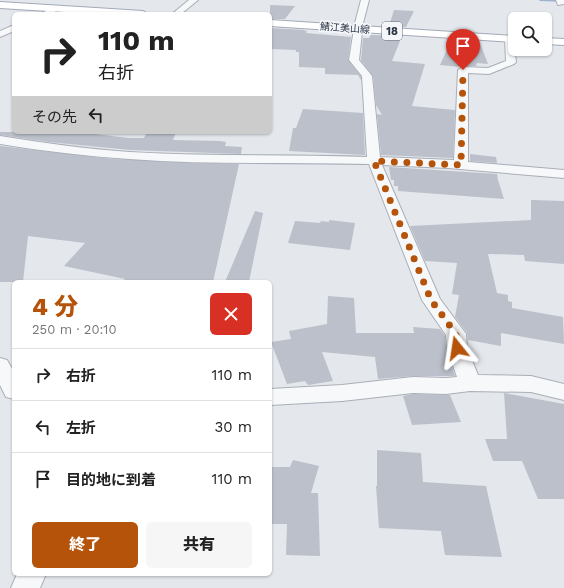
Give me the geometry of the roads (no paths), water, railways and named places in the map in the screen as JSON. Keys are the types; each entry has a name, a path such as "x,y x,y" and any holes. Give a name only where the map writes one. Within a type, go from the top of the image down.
{"main road":[{"path":"0,5 114,12"},
{"name":"鯖江美山線","path":"272,22 508,39"},
{"path":"552,41 564,42"}],"street":[{"path":"179,12 194,0"},
{"path":"365,0 354,60 367,76 374,161 431,300 456,334 457,348 470,383"},
{"path":"48,12 56,8"},
{"path":"0,34 12,29"},
{"path":"461,165 463,70 490,71 510,62 511,56"},
{"path":"0,140 36,147 104,155 374,161 461,165 564,174"},
{"path":"0,365 12,387"},
{"path":"272,397 342,393 412,385 446,386 470,383 531,384 564,392"},
{"path":"25,588 31,576"}],"waterway":[{"path":"540,0 564,1"}]}
